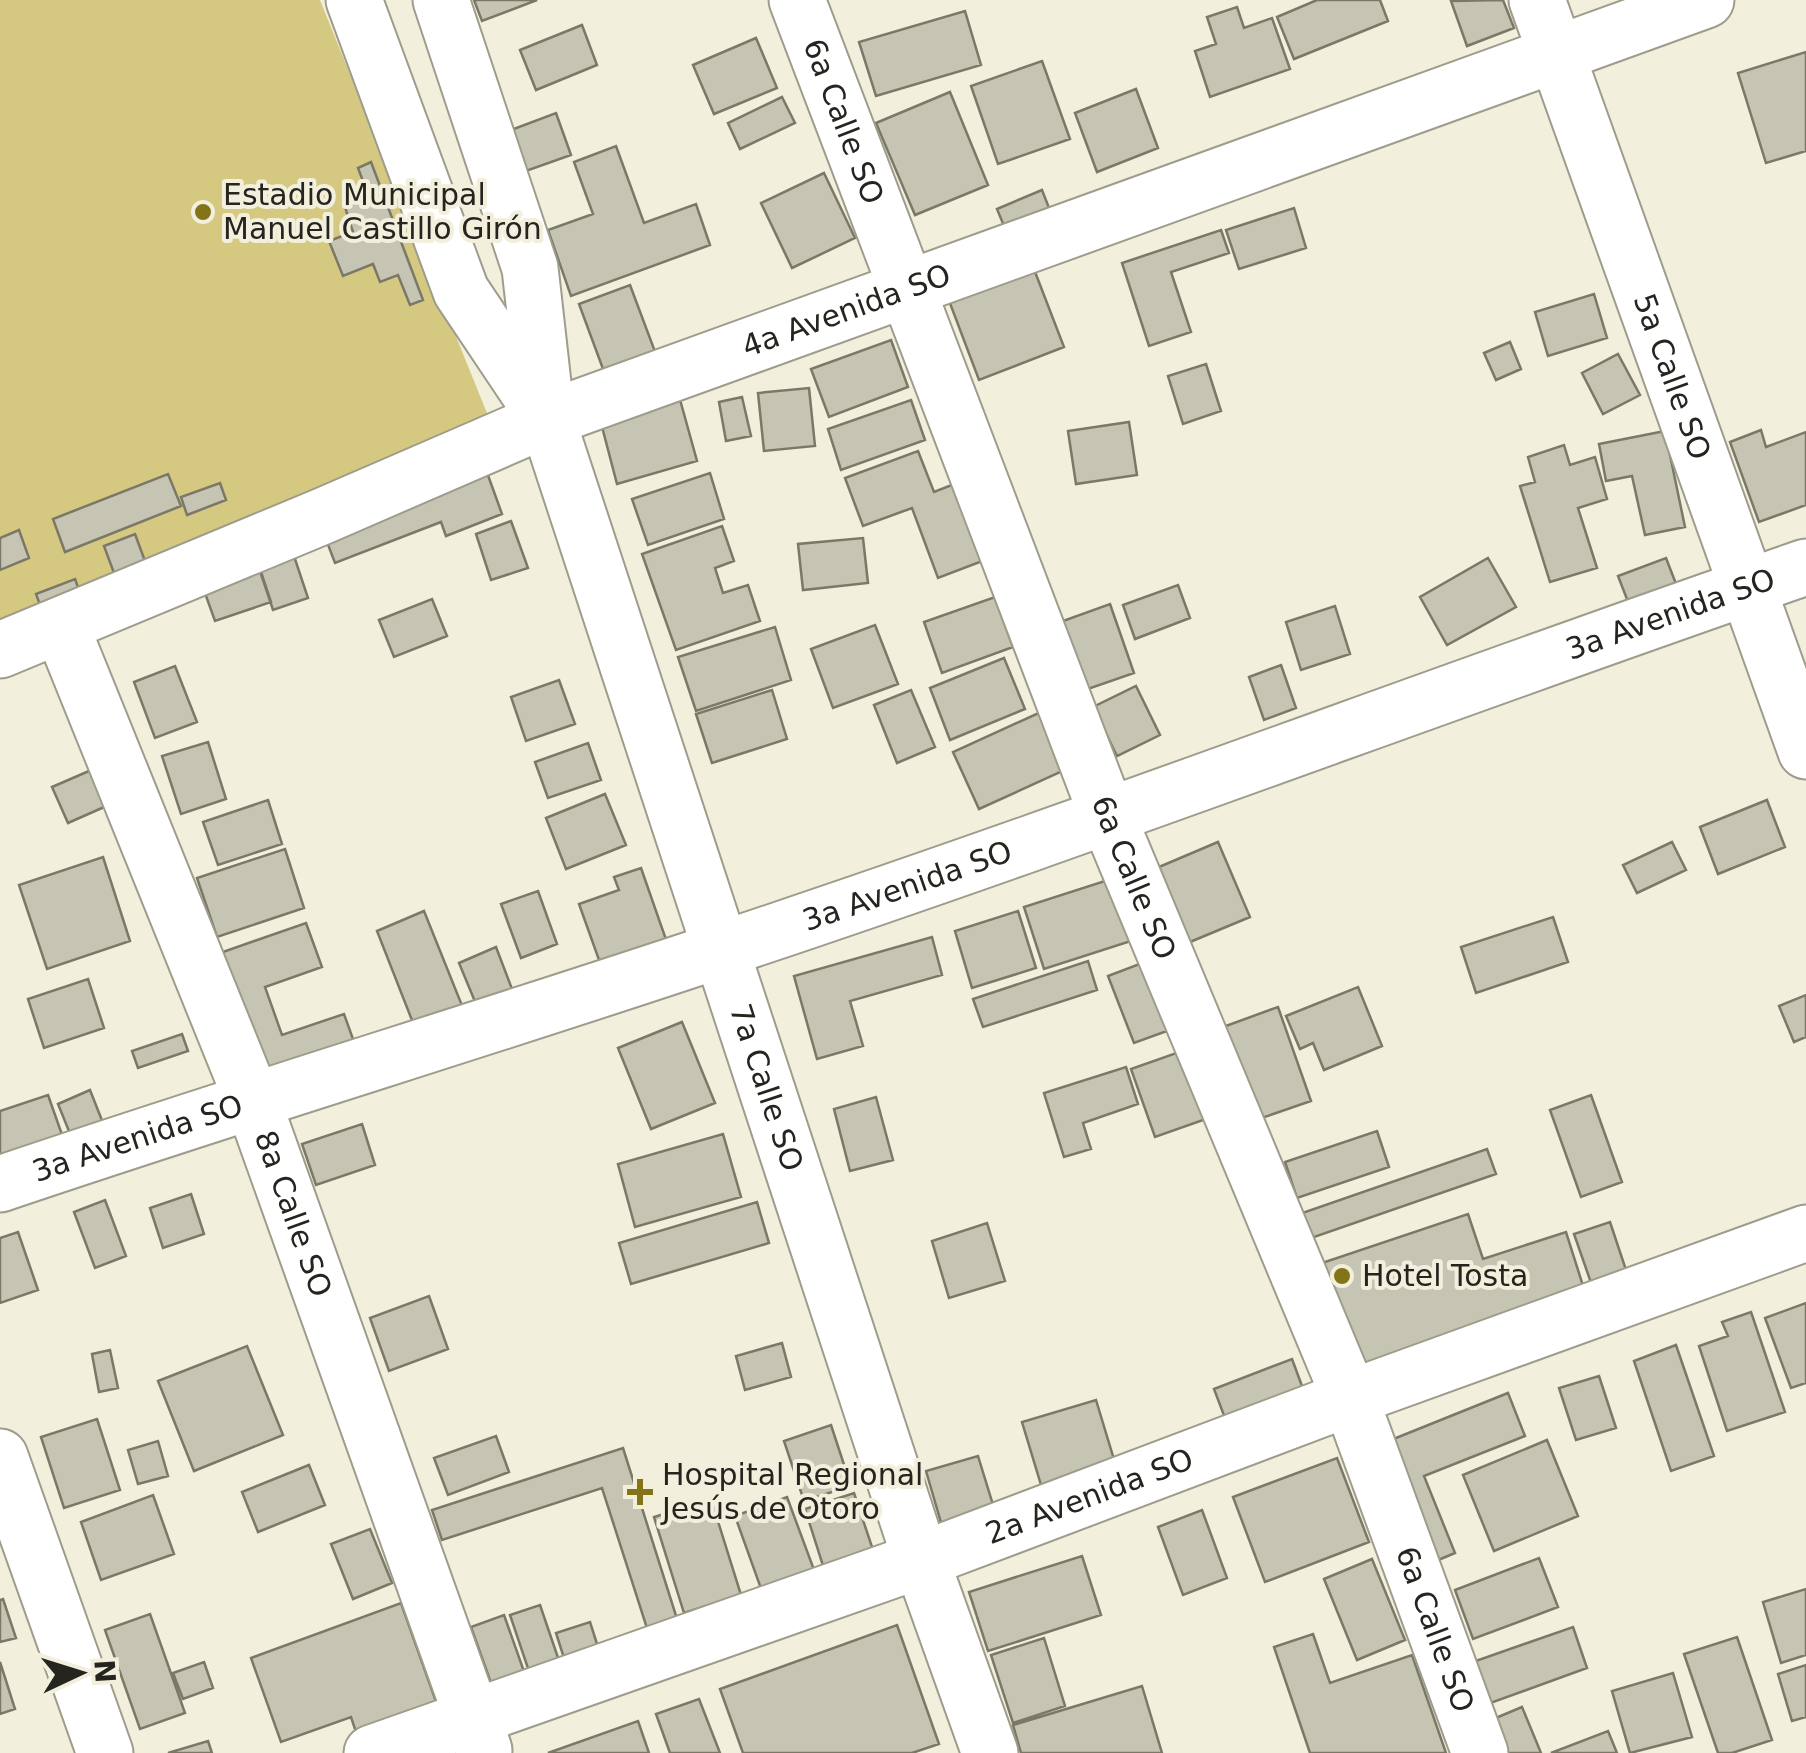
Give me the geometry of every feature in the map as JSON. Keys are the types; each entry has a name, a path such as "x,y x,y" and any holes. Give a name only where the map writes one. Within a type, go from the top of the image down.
{"street":[{"name":"7a Calle SO","path":"354,0 461,291 546,419"},
{"name":"7a Calle SO","path":"441,0 530,268 546,419 921,1560 990,1753"},
{"name":"6a Calle SO","path":"796,0 1108,817 1350,1398 1480,1753"},
{"name":"5a Calle SO","path":"1537,0 1806,751"},
{"name":"4a Avenida SO","path":"0,650 546,419 1706,0"},
{"name":"3a Avenida SO","path":"0,1184 719,950 1108,817 1806,568"},
{"name":"8a Calle SO","path":"61,626 252,1099 478,1736"},
{"name":"2a Avenida SO","path":"372,1753 478,1736 921,1560 1350,1398 1806,1233"},
{"path":"0,1457 105,1753"}],"shaded area":[{"name":"Estadio Municipal Manuel Castillo Girón","path":"0,0 320,0 491,423 0,619"}],"building":[{"path":"474,0 537,0 482,21"},
{"path":"1317,0 1380,0 1388,21 1294,59 1277,17"},
{"path":"1503,0 1514,28 1467,46 1451,1"},
{"path":"1237,7 1244,28 1272,18 1290,69 1210,97 1195,51 1216,44 1207,17"},
{"path":"965,11 981,65 876,96 859,42"},
{"path":"582,25 597,65 536,90 520,50"},
{"path":"756,38 777,88 714,114 693,65"},
{"path":"1806,52 1806,151 1766,163 1738,73"},
{"path":"1042,61 1070,139 998,164 971,86"},
{"path":"1136,89 1158,148 1097,172 1075,113"},
{"path":"950,92 988,185 915,215 876,123"},
{"path":"782,97 795,123 740,149 728,123"},
{"path":"556,113 571,155 526,171 511,130"},
{"path":"616,146 644,223 696,204 710,245 571,296 548,230 593,214 574,162"},
{"path":"371,162 423,300 410,305 398,275 380,282 373,264 343,276 329,241 353,232 345,207 369,197 358,168"},
{"path":"824,173 855,238 792,268 761,203"},
{"path":"1042,190 1051,213 1006,231 997,209"},
{"path":"1294,208 1306,248 1239,269 1226,230"},
{"path":"1221,230 1229,253 1171,272 1191,332 1149,346 1122,263"},
{"path":"1032,264 1064,347 979,380 948,298"},
{"path":"630,285 657,357 606,377 579,304"},
{"path":"1594,294 1607,338 1548,356 1535,312"},
{"path":"891,340 908,387 829,417 811,369"},
{"path":"1510,342 1521,369 1496,380 1484,353"},
{"path":"1618,354 1640,395 1603,414 1582,373"},
{"path":"1206,364 1221,411 1183,424 1168,376"},
{"path":"809,388 815,446 764,451 758,393"},
{"path":"679,396 697,461 617,484 600,419"},
{"path":"742,397 751,436 726,441 719,402"},
{"path":"911,400 925,440 841,470 828,429"},
{"path":"1129,422 1137,475 1076,484 1068,431"},
{"path":"1761,430 1766,447 1806,432 1806,505 1759,522 1730,442"},
{"path":"1665,431 1685,527 1645,535 1632,476 1606,481 1599,444"},
{"path":"1564,445 1570,465 1595,457 1607,499 1578,508 1597,568 1550,582 1520,486 1535,482 1528,457"},
{"path":"918,451 934,492 957,483 985,560 938,578 912,508 863,526 845,478"},
{"path":"485,467 502,514 446,536 441,522 335,563 322,529"},
{"path":"710,473 724,519 648,545 632,499"},
{"path":"168,474 181,506 65,552 53,519"},
{"path":"220,483 226,500 187,515 181,497"},
{"path":"511,521 528,568 491,580 476,534"},
{"path":"722,526 734,561 715,568 723,593 748,585 760,621 676,650 642,554"},
{"path":"19,530 29,558 0,570 0,538"},
{"path":"135,534 149,572 118,584 104,546"},
{"path":"863,538 868,583 803,590 798,544"},
{"path":"289,541 308,598 273,610 254,553"},
{"path":"1488,558 1516,607 1447,645 1420,597"},
{"path":"1666,558 1678,589 1630,607 1618,576"},
{"path":"258,563 271,602 215,621 201,582"},
{"path":"75,579 83,601 44,616 36,594"},
{"path":"1178,585 1190,618 1135,639 1123,605"},
{"path":"995,597 1013,647 942,673 924,622"},
{"path":"432,599 447,636 394,657 379,620"},
{"path":"1110,604 1134,673 1088,689 1063,621"},
{"path":"1335,606 1350,654 1301,670 1286,622"},
{"path":"875,625 898,684 833,708 811,649"},
{"path":"775,627 791,680 696,711 678,657"},
{"path":"1004,658 1025,709 950,740 930,688"},
{"path":"1281,665 1296,708 1264,720 1249,677"},
{"path":"175,666 197,722 155,738 134,682"},
{"path":"559,680 575,724 526,741 511,697"},
{"path":"1136,686 1160,735 1117,756 1093,707"},
{"path":"772,690 787,739 712,763 696,714"},
{"path":"911,690 935,747 897,763 874,705"},
{"path":"1041,712 1067,769 979,809 953,752"},
{"path":"208,742 226,799 181,814 162,756"},
{"path":"588,743 601,780 548,798 535,762"},
{"path":"96,768 111,804 68,823 52,787"},
{"path":"605,794 626,845 566,869 546,818"},
{"path":"268,800 282,844 218,865 203,822"},
{"path":"1767,800 1785,847 1718,874 1700,827"},
{"path":"1218,842 1250,917 1190,942 1159,867"},
{"path":"1672,842 1686,870 1637,893 1623,865"},
{"path":"285,849 304,908 217,937 197,878"},
{"path":"103,857 130,941 47,969 19,885"},
{"path":"641,868 670,951 604,974 579,904 619,890 614,877"},
{"path":"1111,879 1131,941 1044,969 1024,907"},
{"path":"538,891 557,944 521,958 501,904"},
{"path":"424,911 465,1013 417,1033 377,931"},
{"path":"1018,911 1036,968 972,988 955,931"},
{"path":"1553,917 1568,962 1476,993 1461,947"},
{"path":"306,923 322,967 265,987 282,1035 344,1014 358,1053 266,1086 220,953"},
{"path":"932,937 942,975 850,1001 863,1046 817,1059 794,976"},
{"path":"496,947 512,989 476,1004 459,963"},
{"path":"1088,961 1097,990 983,1027 973,999"},
{"path":"1142,963 1167,1031 1134,1043 1108,976"},
{"path":"88,979 104,1028 44,1048 28,999"},
{"path":"1358,987 1382,1046 1324,1070 1313,1043 1300,1049 1286,1016"},
{"path":"1806,995 1806,1037 1794,1042 1779,1006"},
{"path":"1278,1007 1311,1101 1256,1120 1223,1027"},
{"path":"682,1022 715,1103 651,1129 618,1048"},
{"path":"182,1034 188,1051 138,1068 132,1051"},
{"path":"1182,1051 1206,1119 1155,1137 1131,1069"},
{"path":"1126,1067 1138,1104 1083,1123 1091,1149 1064,1157 1044,1093"},
{"path":"90,1090 105,1128 73,1141 58,1104"},
{"path":"48,1095 66,1146 0,1169 0,1111"},
{"path":"1591,1095 1622,1182 1581,1197 1550,1110"},
{"path":"876,1097 893,1160 850,1171 834,1109"},
{"path":"362,1124 375,1165 316,1185 302,1144"},
{"path":"1377,1131 1389,1167 1297,1198 1285,1162"},
{"path":"723,1134 741,1197 635,1227 618,1164"},
{"path":"1487,1149 1496,1174 1294,1244 1285,1219"},
{"path":"191,1194 204,1234 163,1248 150,1208"},
{"path":"105,1200 126,1256 95,1268 74,1212"},
{"path":"757,1202 769,1243 631,1284 619,1243"},
{"path":"1468,1214 1483,1259 1566,1232 1590,1308 1352,1386 1313,1266"},
{"path":"1610,1222 1631,1285 1596,1297 1574,1234"},
{"path":"987,1223 1005,1281 949,1298 932,1241"},
{"path":"18,1232 38,1290 0,1303 0,1238"},
{"path":"429,1296 448,1349 389,1371 370,1318"},
{"path":"1806,1303 1806,1383 1791,1388 1765,1318"},
{"path":"1751,1312 1785,1412 1727,1431 1699,1346 1728,1336 1722,1322"},
{"path":"782,1343 791,1377 745,1390 736,1356"},
{"path":"1676,1345 1714,1456 1671,1471 1634,1361"},
{"path":"247,1346 283,1435 194,1471 158,1381"},
{"path":"110,1350 118,1388 99,1392 92,1354"},
{"path":"1292,1359 1312,1413 1234,1442 1214,1389"},
{"path":"1599,1376 1616,1428 1576,1440 1559,1388"},
{"path":"1508,1393 1525,1436 1424,1476 1455,1553 1424,1566 1376,1446"},
{"path":"1096,1400 1122,1486 1048,1508 1022,1422"},
{"path":"97,1419 120,1490 64,1508 41,1437"},
{"path":"831,1425 851,1486 804,1501 784,1441"},
{"path":"496,1436 509,1472 448,1495 434,1458"},
{"path":"1547,1440 1578,1516 1494,1551 1463,1475"},
{"path":"158,1441 168,1476 138,1484 128,1450"},
{"path":"623,1448 684,1641 654,1650 602,1488 442,1540 432,1510"},
{"path":"978,1456 1002,1534 949,1550 926,1471"},
{"path":"1337,1458 1369,1542 1265,1582 1233,1497"},
{"path":"309,1465 325,1505 258,1532 242,1492"},
{"path":"854,1493 881,1574 831,1591 805,1509"},
{"path":"153,1495 174,1554 101,1580 81,1522"},
{"path":"787,1497 817,1578 764,1597 735,1516"},
{"path":"711,1499 741,1595 684,1613 654,1517"},
{"path":"1202,1510 1227,1578 1183,1595 1158,1527"},
{"path":"370,1529 392,1583 353,1599 331,1544"},
{"path":"1082,1556 1101,1615 988,1651 969,1592"},
{"path":"1539,1558 1558,1607 1473,1639 1455,1590"},
{"path":"1372,1559 1405,1640 1357,1660 1324,1579"},
{"path":"1806,1589 1806,1655 1781,1663 1763,1602"},
{"path":"3,1599 16,1638 0,1642 0,1600"},
{"path":"401,1603 444,1724 363,1753 351,1717 281,1742 251,1658"},
{"path":"540,1605 569,1690 539,1701 510,1615"},
{"path":"150,1614 185,1713 140,1729 105,1630"},
{"path":"504,1615 534,1700 501,1711 471,1627"},
{"path":"590,1622 605,1669 571,1680 556,1633"},
{"path":"897,1625 939,1744 912,1753 743,1753 720,1689"},
{"path":"1573,1627 1587,1668 1485,1705 1470,1663"},
{"path":"1313,1634 1330,1683 1412,1655 1446,1753 1310,1753 1274,1647"},
{"path":"1737,1637 1772,1740 1732,1753 1718,1753 1684,1654"},
{"path":"1044,1638 1065,1706 1013,1723 991,1655"},
{"path":"0,1662 15,1709 0,1714"},
{"path":"204,1662 213,1688 183,1699 173,1673"},
{"path":"1806,1665 1806,1717 1792,1721 1778,1674"},
{"path":"1673,1673 1692,1737 1630,1753 1612,1691"},
{"path":"1142,1686 1162,1753 1021,1753 1013,1725"},
{"path":"699,1699 720,1753 670,1753 656,1714"},
{"path":"1522,1707 1541,1753 1503,1753 1491,1720"},
{"path":"638,1721 649,1753 548,1753"},
{"path":"1608,1731 1617,1753 1551,1753"},
{"path":"208,1741 212,1753 168,1753"}],"place":[{"name":"Estadio Municipal Manuel Castillo Girón","path":"203,212"},
{"name":"Hotel Tosta","path":"1342,1276"},
{"name":"Hospital Regional Jesús de Otoro","path":"640,1492"}]}
